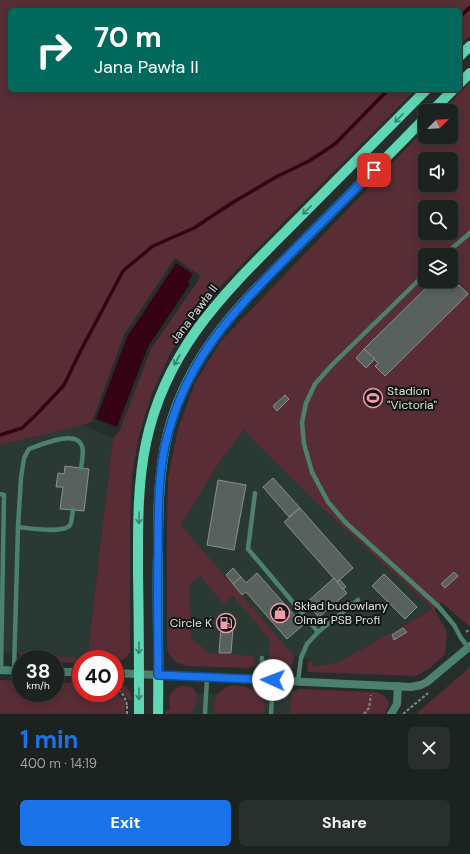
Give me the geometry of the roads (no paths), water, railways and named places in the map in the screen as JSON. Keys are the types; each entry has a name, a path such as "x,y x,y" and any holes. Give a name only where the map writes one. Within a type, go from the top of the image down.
{"main road":[{"path":"462,54 470,46"},
{"path":"462,81 470,73"},
{"name":"Jana Pawła II","path":"136,710 139,674 139,517 141,479 146,442 153,417 171,371 192,335 224,294 424,92"},
{"path":"439,104 451,92"},
{"path":"158,714 158,516 160,475 170,426 184,389 194,367 207,346 244,301 418,125"}],"street":[{"path":"124,674 416,686 424,684 430,680 469,646"},
{"path":"0,670 12,670"},
{"path":"391,714 397,704 398,686"}],"lane":[{"path":"452,248 470,233"},
{"path":"418,281 332,365 315,384 306,403 302,422 304,444 312,472 328,502 345,522 438,606 454,625 461,638 469,646"},
{"path":"18,650 18,527 21,478 24,458 29,449 68,437 76,439 81,444 83,452 81,468"},
{"path":"255,493 248,549 318,632"},
{"path":"0,494 4,495 1,569 0,670"},
{"path":"18,527 59,530 66,529 71,525 73,510"},
{"path":"298,681 302,658 307,644 318,632 358,600"},
{"path":"261,680 262,658"},
{"path":"205,714 207,677"},
{"path":"271,714 273,680"}],"waterway":[{"path":"462,15 470,7"},
{"path":"0,435 22,428 64,385 123,271 153,246 194,228 232,203 276,177 309,161 335,144 386,92"}],"place":[{"name":"Stadion \"Victoria\"","path":"373,398"},
{"name":"Skład budowlany Olmar PSB Profi","path":"280,613"},
{"name":"Circle K","path":"226,623"}]}
